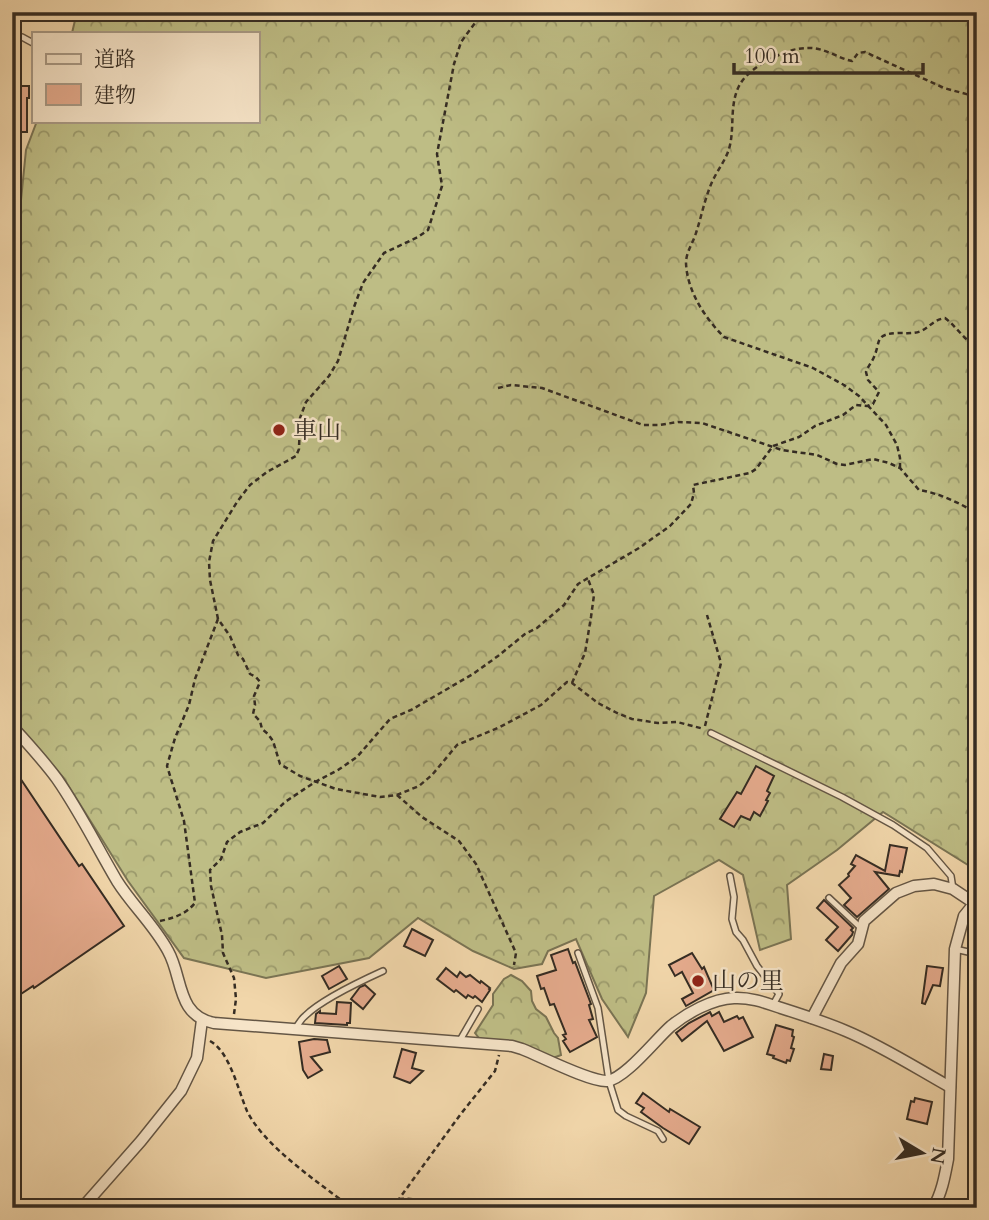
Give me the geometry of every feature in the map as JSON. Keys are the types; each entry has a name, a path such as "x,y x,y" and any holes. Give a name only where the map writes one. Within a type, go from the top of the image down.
{"street":[{"path":"12,726 56,778 118,883 169,952 184,999 202,1020 522,1049 590,1078 609,1081 618,1077 670,1027 690,1013 731,998 745,998 848,1031 950,1087"},
{"path":"812,1018 841,963 858,944 864,921 896,894 914,886 934,884 953,889 975,902 964,916 955,949 948,1159 933,1208"},
{"path":"82,1208 181,1091 197,1058 202,1020"}],"lane":[{"path":"12,36 22,37 32,42"},
{"path":"711,733 893,825 927,848 951,876 953,889"},
{"path":"730,876 734,897 732,919 736,932 757,966 779,994 773,1005"},
{"path":"829,898 862,929"},
{"path":"955,949 977,954"},
{"path":"578,953 598,1008 609,1081 618,1110 658,1131 663,1139"},
{"path":"295,1029 305,1016 321,1004 383,971"},
{"path":"459,1042 478,1009"}],"path":[{"path":"483,12 461,42 454,64 437,154 442,186 428,230 384,253 376,264 363,283 338,361 329,376 306,402 300,418 299,449 296,456 250,485 213,541 209,562 210,580 218,619 250,674 260,682 254,696 253,714 273,741 279,764 300,776 345,791 380,797 397,795 419,786 457,745 522,716 541,705 567,682 572,682 598,703 632,719 658,723 677,722 711,733"},
{"path":"900,468 897,445 886,425 859,396 813,369 724,337 694,298 686,262 709,188 730,146 734,100 739,85 759,66 793,50 818,48 852,61 859,53 865,52 944,88 977,97"},
{"path":"233,1024 236,999 234,978 223,953 210,870 221,859 228,842 240,832 263,823 285,802 357,757 390,719 473,674 525,634 537,628 564,605 578,584 670,526 691,504 693,485 750,473 773,446 799,437 815,426 843,415 856,405 873,404 879,392 868,380 866,372 875,356 879,338 887,334 922,331 929,324 945,318 977,347"},
{"path":"498,388 511,385 542,388 643,425 702,423 782,450 817,456 837,464 873,459 889,463 900,468 919,490 958,502 977,513"},
{"path":"572,682 585,653 591,617 594,595 588,579"},
{"path":"704,729 721,663 707,615"},
{"path":"150,924 189,911 195,903 184,821 167,766 218,619"},
{"path":"397,795 422,817 459,841 476,864 516,953 514,965"},
{"path":"201,1037 214,1042 223,1052 249,1114 261,1130 298,1167 354,1208"},
{"path":"382,1208 399,1199 495,1071 501,1046"},
{"path":"399,1199 411,1198 428,1208"}],"green space":[{"path":"77,12 977,12 977,869 883,812 837,850 787,885 791,939 760,950 743,875 719,860 654,896 646,993 628,1037 602,999 576,939 548,951 542,964 514,969 473,951 418,918 369,958 266,978 184,958 128,881 63,777 12,718 12,423 20,415 12,290 26,150 37,122 259,122 259,32 72,32"},
{"path":"511,975 522,981 531,991 536,1009 546,1017 558,1038 561,1055 553,1058 479,1038 475,1033 493,1005 493,994 504,979"}],"building":[{"path":"15,86 29,86 27,132 13,132 12,100 15,100"},
{"path":"12,766 79,866 82,864 124,926 34,988 33,986 12,1000"},
{"path":"756,766 774,776 767,791 770,793 766,800 768,801 760,816 754,812 750,820 741,816 734,827 720,819 737,792 741,794"},
{"path":"890,845 907,848 902,872 900,871 899,876 875,872 889,889 857,917 844,905 851,898 839,885 855,866 851,864 856,855 885,871"},
{"path":"824,900 853,928 852,935 838,951 826,940 838,927 817,908"},
{"path":"412,929 433,940 425,956 404,946"},
{"path":"568,949 591,1004 589,1005 593,1019 589,1020 597,1037 570,1052 563,1041 566,1039 563,1035 566,1034 554,1004 550,1005 537,976 556,970 551,955"},
{"name":"山の里","path":"692,953 702,969 704,967 714,990 686,1006 682,999 693,993 682,972 675,976 669,965"},
{"path":"339,966 347,979 329,989 322,976"},
{"path":"927,966 943,968 940,986 933,985 925,1004 922,1003"},
{"path":"446,968 457,977 460,972 466,977 470,975 490,988 482,1002 475,996 473,998 468,995 466,998 456,990 454,992 437,979"},
{"path":"365,985 375,994 363,1009 351,999 360,987"},
{"path":"337,1002 351,1003 350,1023 315,1023 316,1014 320,1011 336,1014"},
{"path":"710,1012 712,1016 719,1012 724,1022 737,1016 739,1019 743,1017 753,1037 724,1051 707,1021 682,1041 676,1033"},
{"path":"776,1025 793,1030 791,1048 794,1049 790,1061 787,1060 786,1063 767,1054"},
{"path":"327,1040 330,1052 311,1057 322,1070 308,1078 303,1070 299,1042"},
{"path":"402,1049 416,1053 412,1068 423,1071 410,1083 394,1077"},
{"path":"824,1054 833,1056 831,1070 821,1069"},
{"path":"643,1093 669,1112 670,1109 700,1127 689,1144 641,1112 644,1108 636,1103"},
{"path":"915,1098 932,1102 927,1124 907,1119 911,1101 914,1102"}],"place":[{"name":"車山","path":"279,430"},
{"name":"山の里","path":"698,981"}]}
